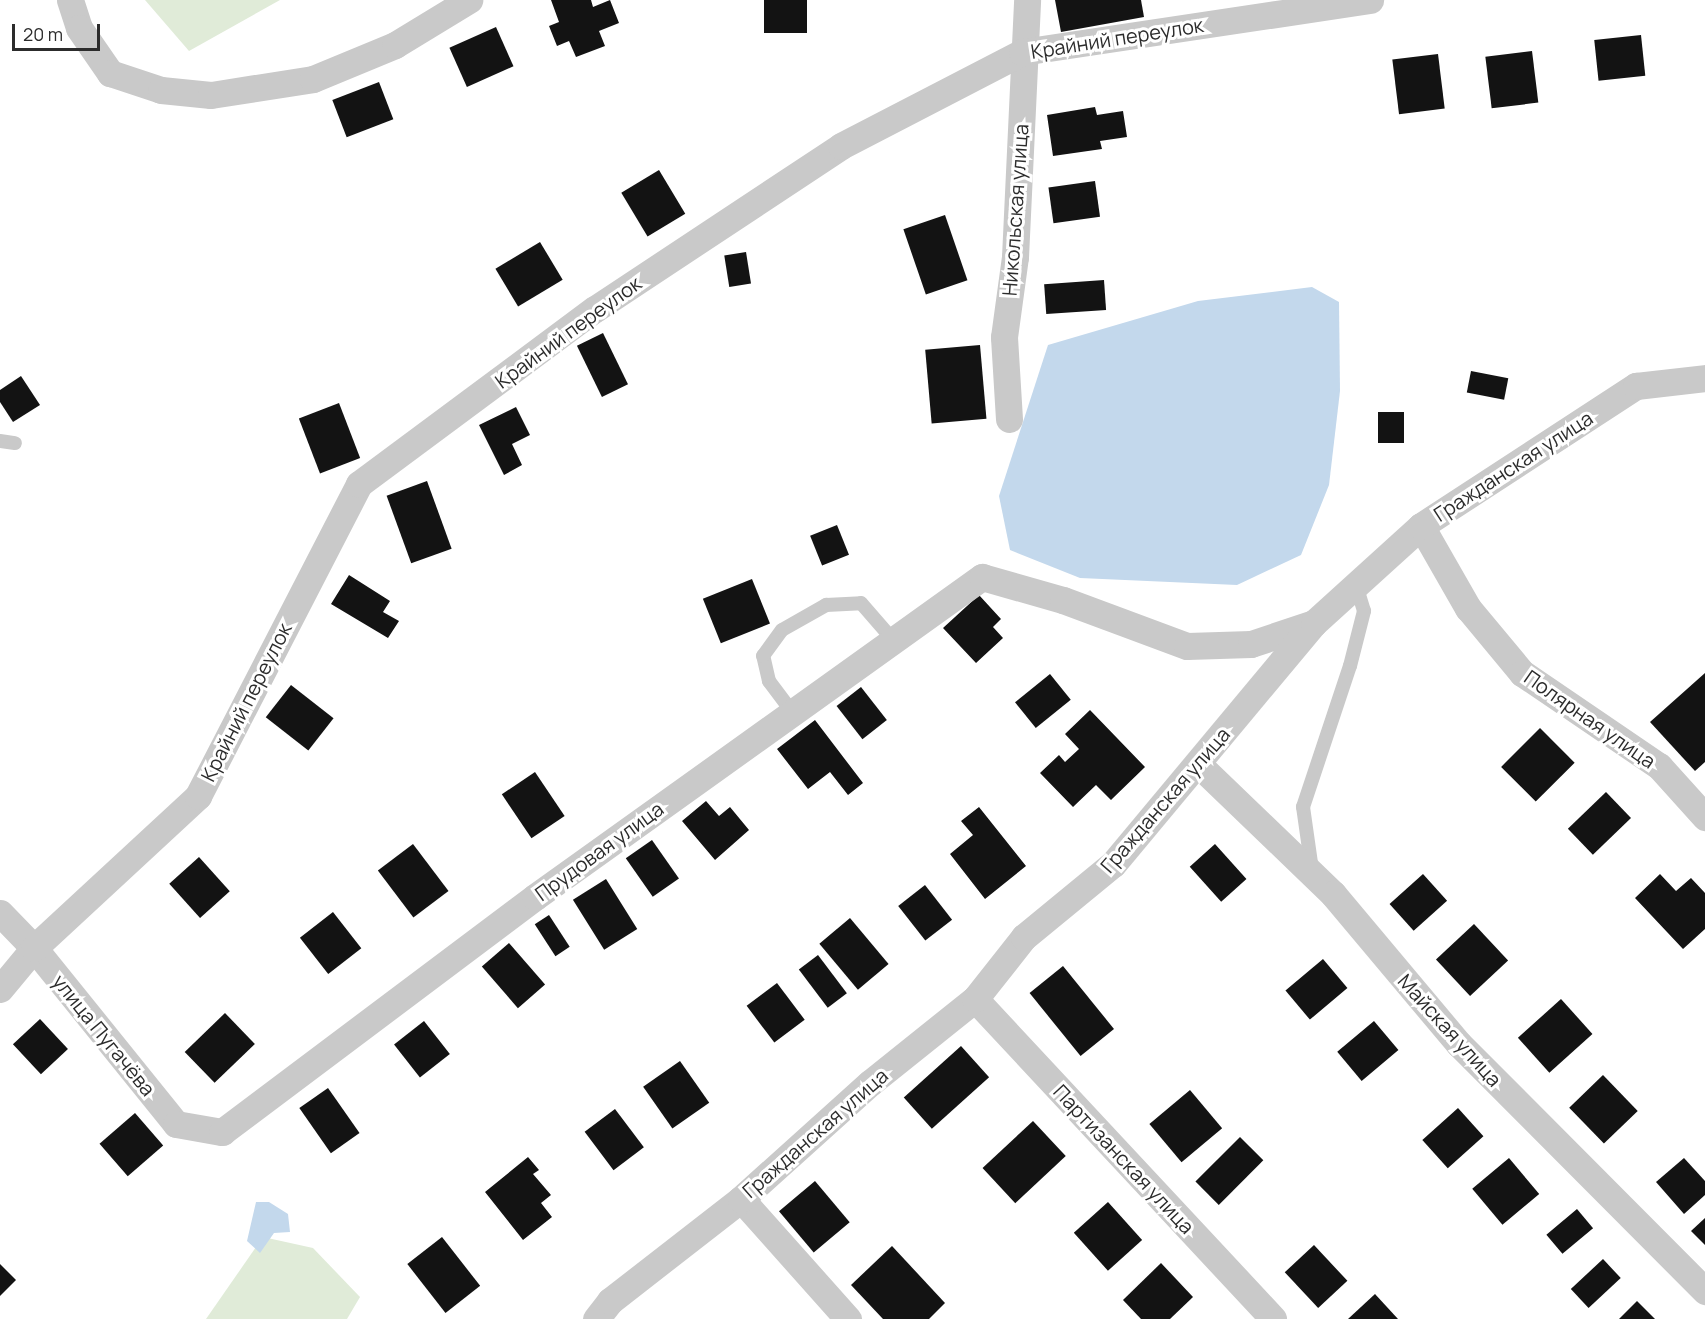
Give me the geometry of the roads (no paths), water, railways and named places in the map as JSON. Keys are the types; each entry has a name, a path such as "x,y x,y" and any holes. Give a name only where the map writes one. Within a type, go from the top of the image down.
{"street":[{"path":"70,0 79,28 110,72 161,90 211,95 313,79 395,45 469,0"},
{"name":"Никольская улица","path":"1009,419 1004,337 1015,257 1022,52 1027,0"},
{"name":"Крайний переулок","path":"0,989 34,948 198,796 359,484 595,309 840,147 1022,52 1370,0"},
{"name":"Гражданская улица","path":"596,1319 610,1301 741,1199 870,1083 975,999 1024,937 1113,864 1198,765 1314,623 1421,526 1636,386 1705,378"},
{"name":"Полярная улица","path":"1421,526 1468,608 1522,673 1659,766 1705,817"},
{"name":"Прудовая улица","path":"222,1132 535,897 982,577 1063,600 1187,646 1251,644 1314,623"},
{"name":"Майская улица","path":"1198,765 1313,875 1459,1044 1705,1291"},
{"name":"улица Пугачёва","path":"0,913 34,948 176,1124 222,1132"},
{"name":"Партизанская улица","path":"975,999 1273,1319"},
{"path":"741,1199 848,1319"}],"lane":[{"path":"0,441 15,443"},
{"path":"1313,875 1303,807 1350,666 1364,611 1356,585"},
{"path":"793,713 769,681 763,656 782,630 826,605 861,603 894,640"}],"water":[{"path":"1312,287 1339,302 1340,391 1329,485 1301,555 1237,585 1080,578 1010,550 999,496 1048,345 1198,301"},
{"path":"256,1202 269,1202 288,1214 290,1232 274,1233 260,1253 247,1241"}]}
